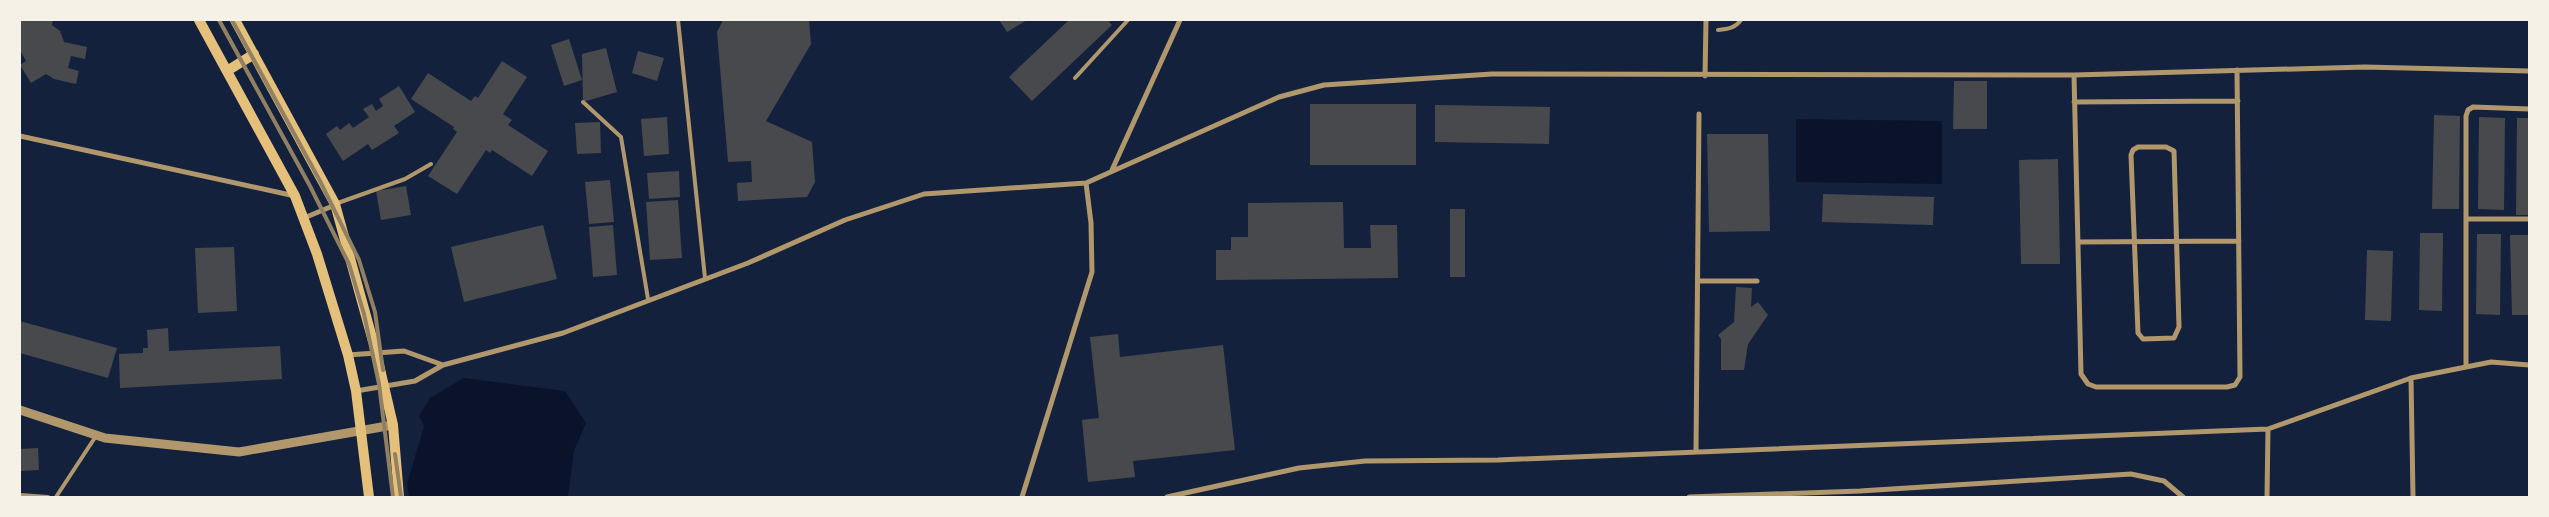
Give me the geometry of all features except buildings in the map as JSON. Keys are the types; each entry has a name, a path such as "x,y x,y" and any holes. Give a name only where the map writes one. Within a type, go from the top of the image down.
{"main road":[{"path":"199,20 295,196 317,254 348,355 356,391 369,497"},
{"path":"235,20 335,204 376,352 393,425 399,497"},
{"path":"227,71 254,54"}],"street":[{"path":"1112,171 1180,20"},
{"path":"1705,76 1706,20"},
{"path":"356,391 384,388 415,381 443,365 563,333 648,299 748,263 845,220 924,194 1086,183 1279,97 1324,85 1492,74 1705,76 2074,75 2365,66 2529,71"},
{"path":"2074,75 2081,374 2088,384 2096,387 2227,387 2235,385 2240,377 2237,70"},
{"path":"2074,102 2238,101"},
{"path":"2466,367 2466,116 2468,110 2473,107 2529,109"},
{"path":"1696,452 1700,114"},
{"path":"20,136 295,196"},
{"path":"2138,147 2166,147 2174,151 2178,334 2174,338 2143,339 2138,333 2136,242 2133,150 2138,147"},
{"path":"1022,497 1092,272 1091,223 1086,183"},
{"path":"303,219 335,204"},
{"path":"2466,219 2529,219"},
{"path":"2078,242 2239,241"},
{"path":"1698,281 1756,281"},
{"path":"348,355 404,350 443,365"},
{"path":"1167,497 1299,468 1365,461 1498,460 2268,429 2411,378 2492,362 2529,364"},
{"path":"2411,378 2413,497"},
{"path":"20,410 105,438 239,452 393,425"},
{"path":"2267,497 2268,429"},
{"path":"1689,497 1782,495 2132,474 2164,480 2183,497"}],"lane":[{"path":"678,20 705,278"},
{"path":"1075,78 1128,20"},
{"path":"1718,30 1732,27 1741,20"},
{"path":"583,102 621,137 648,299"},
{"path":"335,204 405,179 431,164"},
{"path":"56,497 97,435"},
{"path":"20,495 48,497"}],"water":[{"path":"1796,119 1942,121 1942,184 1796,182"},
{"path":"464,378 565,391 586,423 574,451 568,497 409,497 407,484 424,426 419,416 430,398"}],"railway":[{"path":"219,20 310,186 349,264 364,314 379,384 393,497"},
{"path":"232,20 320,181 359,260 375,312 383,370"},
{"path":"395,454 401,497"}]}
